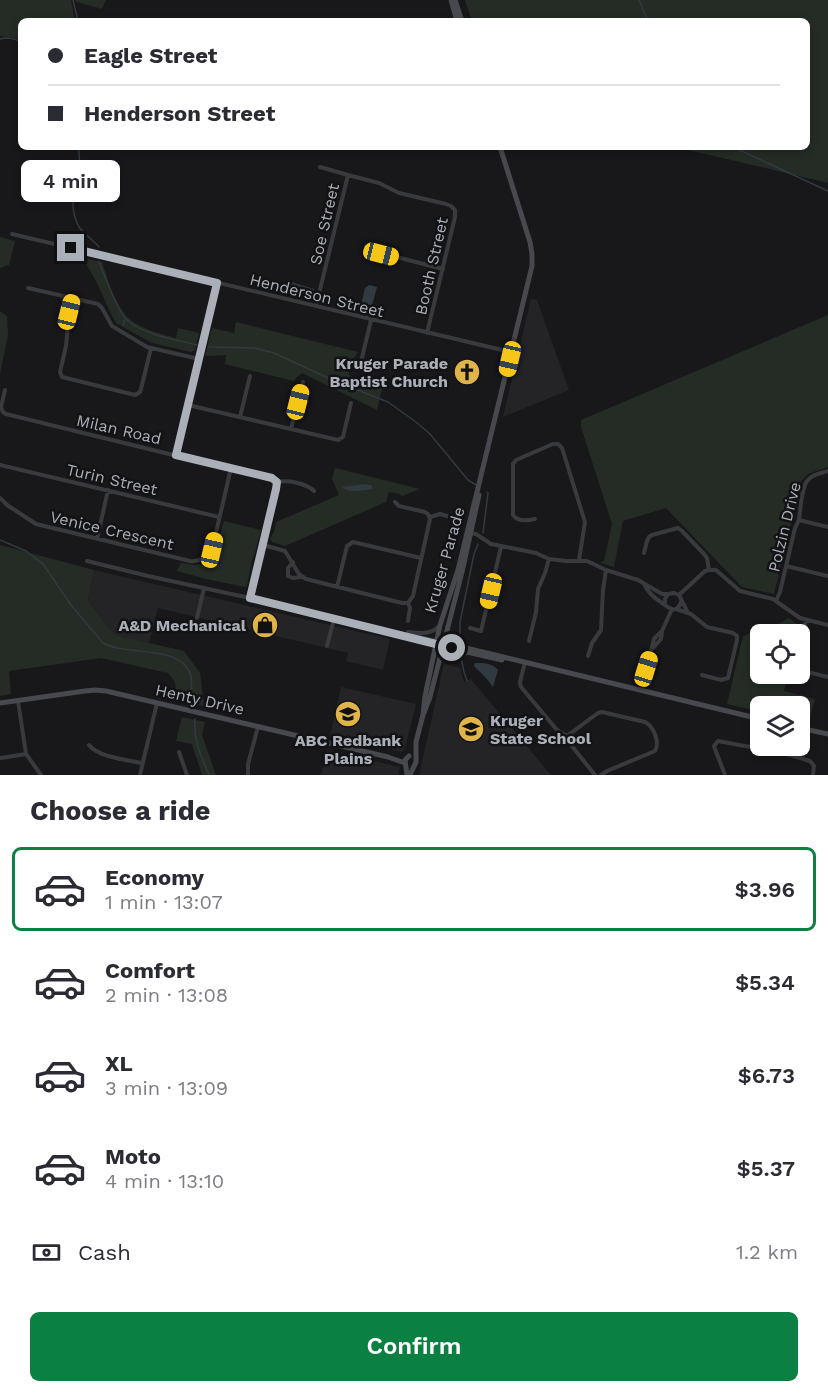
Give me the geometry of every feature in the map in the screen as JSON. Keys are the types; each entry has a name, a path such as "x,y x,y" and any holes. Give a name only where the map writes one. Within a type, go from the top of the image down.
{"street":[{"path":"453,0 456,18"},
{"path":"453,0 461,18"},
{"name":"Kruger Parade","path":"423,715 425,696 469,535 532,266 530,242 501,150"},
{"name":"Soe Street","path":"316,306 348,175 320,167"},
{"name":"Booth Street","path":"348,175 375,181 399,193 447,204 453,208 455,217 428,333"},
{"name":"Henderson Street","path":"12,234 519,354"},
{"path":"381,254 443,269"},
{"path":"176,455 217,283"},
{"path":"28,288 98,304 112,326 151,348 199,359"},
{"path":"73,298 60,374 62,377 135,395 141,388 151,348"},
{"path":"356,369 361,362 371,320"},
{"path":"240,417 250,376"},
{"path":"291,429 303,382"},
{"name":"Milan Road","path":"5,390 1,403 1,414 272,478 277,482 285,481 310,487 314,491"},
{"path":"188,405 340,440 344,434 351,403"},
{"path":"535,519 520,520 513,515 513,464 516,460 558,444 562,448 585,522 579,560"},
{"name":"Turin Street","path":"0,465 219,517"},
{"name":"Venice Crescent","path":"0,498 7,506 33,523 196,561 211,553 231,468"},
{"name":"Polzin Drive","path":"776,601 799,520 799,510 807,480 828,471"},
{"path":"250,598 277,482"},
{"path":"97,538 108,490"},
{"path":"395,501 399,506 425,512 430,517 413,596 408,603"},
{"path":"430,517 440,514 454,518"},
{"path":"799,520 828,527"},
{"path":"644,552 649,537 678,528 707,558 709,570"},
{"path":"469,535 476,534 483,540 536,553 549,559 587,561 632,578 662,594 674,592 679,595 687,611 707,627 733,633 737,638 728,678 721,680 702,675"},
{"name":"Kruger Parade","path":"409,761 440,658 440,625 469,535"},
{"path":"337,587 347,546 353,542 421,558"},
{"path":"263,545 285,551 302,577 311,582 408,603"},
{"path":"470,628 481,631 501,546"},
{"path":"530,641 538,589 549,559"},
{"path":"87,561 524,664"},
{"path":"293,562 288,568 288,576 302,577"},
{"path":"786,566 828,576"},
{"path":"588,656 592,643 601,630 606,570"},
{"path":"679,595 702,573 709,570 720,572 740,591 776,601 797,616 828,625"},
{"path":"644,584 649,592 665,605 687,611"},
{"path":"197,618 204,588"},
{"path":"665,605 668,594"},
{"path":"646,669 654,639 681,602"},
{"path":"408,603 410,608 408,621"},
{"path":"327,646 334,619"},
{"path":"805,624 806,620"},
{"path":"366,627 418,633 431,632 440,625"},
{"path":"399,632 471,653 750,716"},
{"path":"440,658 471,653"},
{"path":"524,664 521,687 557,730 567,736 571,745 595,775"},
{"path":"810,672 828,677"},
{"name":"Henty Drive","path":"0,703 95,690 106,691 409,761"},
{"path":"18,701 26,754 41,775"},
{"path":"140,775 158,702"},
{"path":"567,736 602,712 650,724 657,742 655,751 601,775"},
{"path":"248,775 248,764 258,726"},
{"path":"810,730 828,734"},
{"path":"724,775 714,746 718,741 779,752 810,761 814,766 813,775"},
{"path":"89,745 99,753 142,763"},
{"path":"179,752 187,775"},
{"path":"1,758 26,754"},
{"path":"408,775 409,761"}],"shaded area":[{"path":"0,0 71,0 74,18 18,18 18,39 0,36"},
{"path":"75,0 106,0 102,9"},
{"path":"465,0 828,0 828,183 689,150 810,150 810,18 471,18"},
{"path":"0,237 15,241 9,265 0,268"},
{"path":"88,259 102,262 114,296 129,319 148,329 176,338 178,328 199,333 195,350 191,352 152,343 116,323 87,265"},
{"path":"288,281 314,289 313,295 286,290"},
{"path":"369,285 377,287 371,309 361,306 365,288"},
{"path":"531,299 537,300 569,390 503,417"},
{"path":"0,311 7,316 8,335 0,374"},
{"path":"828,315 828,467 808,474 801,481 774,594 742,587 666,508 623,521 614,567 601,563 604,561 612,524 581,427 581,420"},
{"path":"236,322 358,352 349,366 349,375 382,389 377,410 302,373 294,381 225,364 226,355 205,356 212,328 234,333"},
{"path":"335,468 420,489 402,496 389,492 386,502 285,546 272,542 270,538 276,522 339,495 332,479"},
{"path":"371,485 373,489 352,491 342,487"},
{"path":"224,521 261,530 245,587 177,571 181,563 196,565 203,563 213,554"},
{"path":"0,545 94,570 88,601 115,635 184,651 200,673 204,706 177,700 175,682 168,673 101,658 9,671 11,694 0,696"},
{"path":"94,570 390,639 383,670 346,661 348,653 158,608 149,643 115,635 88,601"},
{"path":"789,618 797,624 777,624"},
{"path":"750,634 750,684 786,684 784,691 803,696 750,696 750,710 727,704 743,636"},
{"path":"475,663 491,665 498,670 493,687 474,666"},
{"name":"Kruger State School","path":"444,664 460,668 464,682 471,679 551,775 419,775"},
{"path":"341,687 416,704 402,752 330,736"},
{"path":"810,698 815,699 810,719"},
{"path":"182,717 205,722 202,735 216,775 202,775 192,744 176,741"},
{"path":"327,750 400,767 398,775 321,775"}],"waterway":[{"path":"73,0 77,18"},
{"path":"639,0 647,18"},
{"path":"0,39 11,38 18,41"},
{"path":"78,150 79,167 73,196 75,216 79,227 99,247"},
{"path":"739,150 828,191"},
{"path":"99,262 115,301 127,320 151,333 197,345"},
{"path":"123,325 125,320"},
{"path":"209,347 254,348 274,353 388,402 430,434 468,480 476,485"},
{"path":"483,533 487,492"},
{"path":"0,540 26,551 43,564 71,605 103,643 113,647 162,654 183,663 191,675 192,703"},
{"path":"460,639 460,622 478,544"},
{"path":"461,658 467,681"},
{"path":"195,719 196,741 209,775"}],"place":[{"name":"Kruger Parade Baptist Church","path":"467,372"},
{"name":"A&D Mechanical","path":"265,625"},
{"name":"ABC Redbank Plains","path":"348,714"},
{"name":"Kruger State School","path":"471,729"}],"route":[{"path":"71,248 217,283 176,455 272,478 277,482 250,598 452,648"}]}
